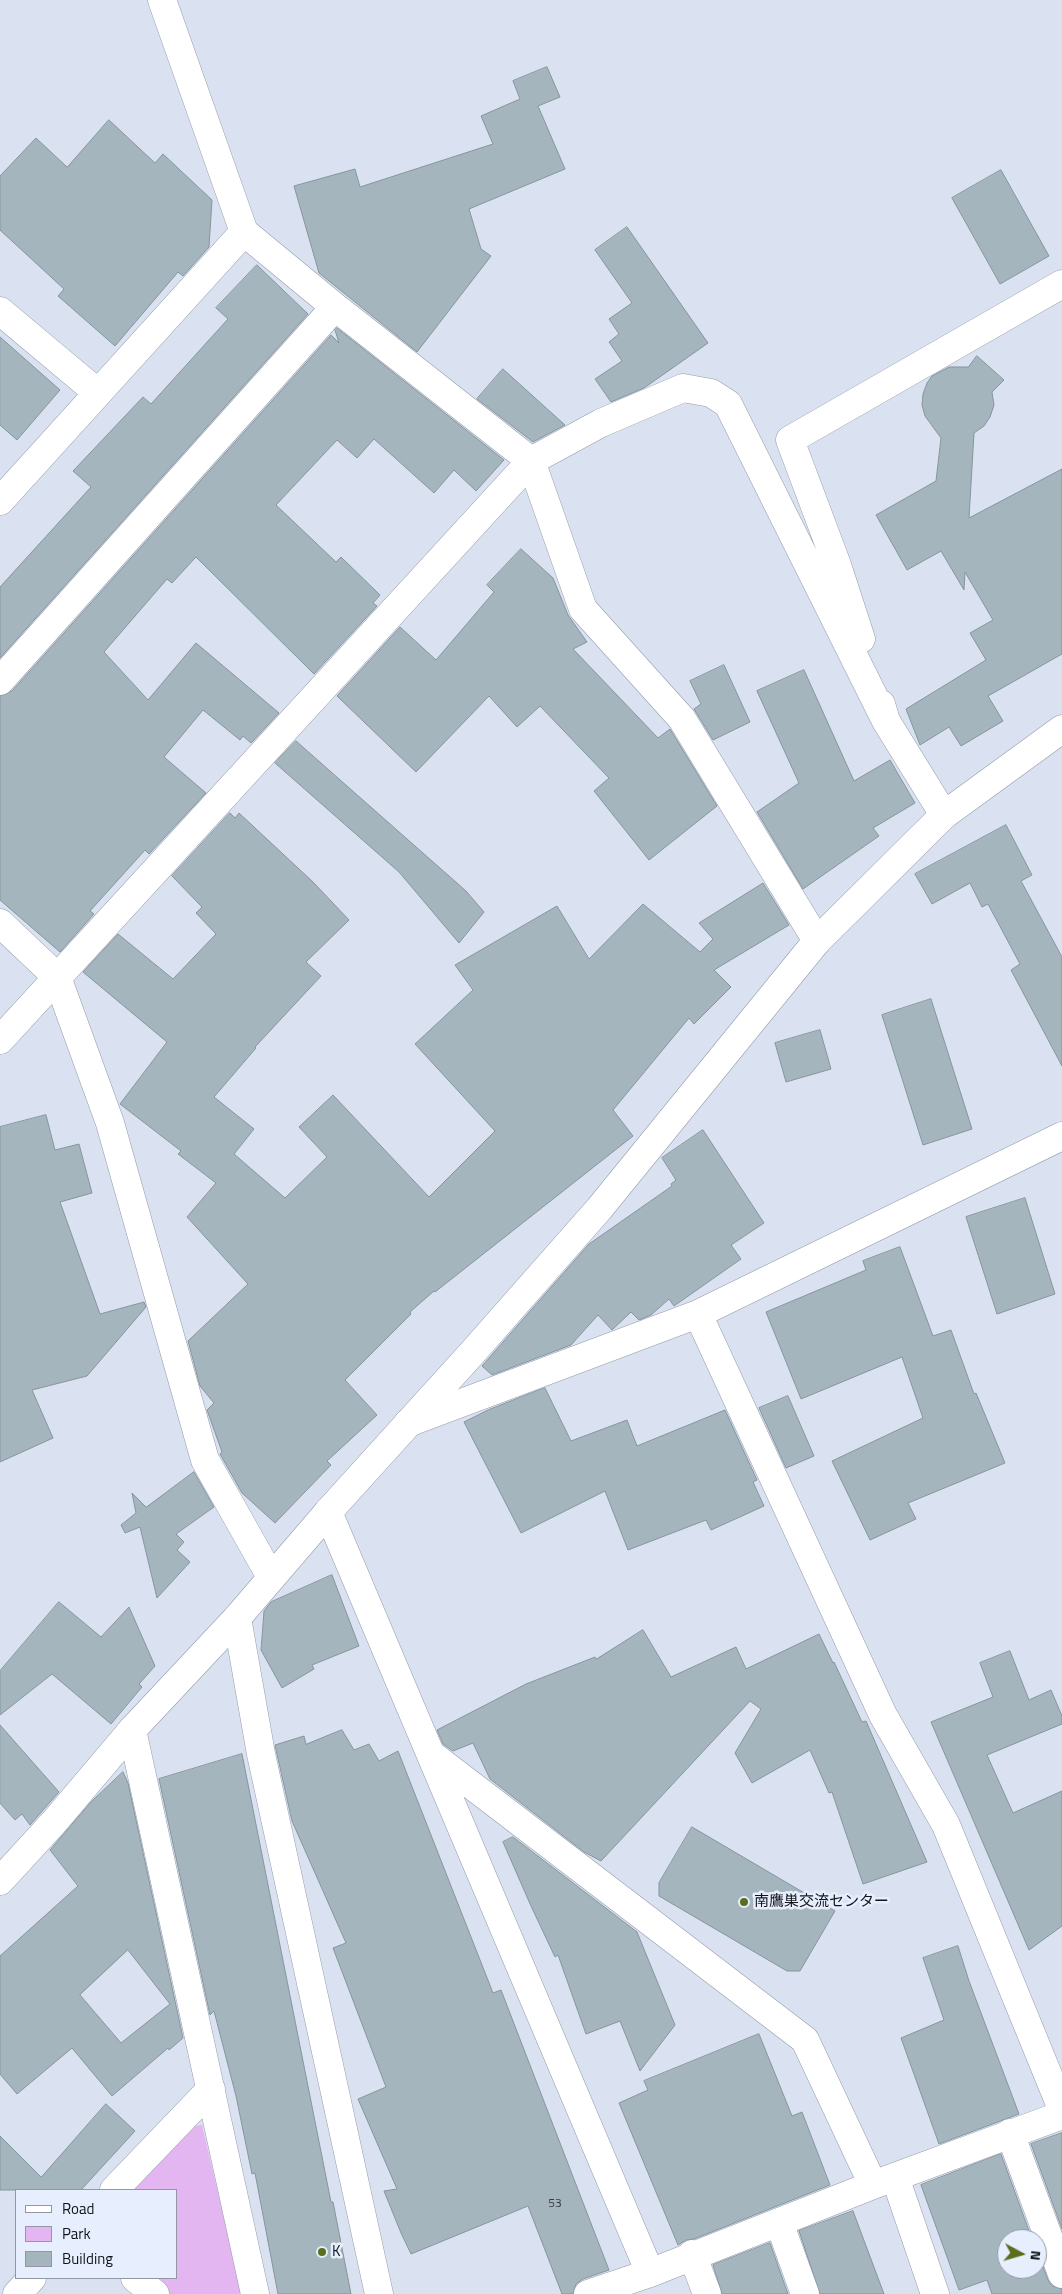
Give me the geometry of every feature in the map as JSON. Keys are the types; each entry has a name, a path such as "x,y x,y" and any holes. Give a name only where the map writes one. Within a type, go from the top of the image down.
{"street":[{"path":"162,0 244,232 335,307 531,462 582,609 682,719 817,941"},
{"path":"0,501 244,232"},
{"path":"886,721 838,565 790,440 1062,284"},
{"path":"0,681 335,307"},
{"path":"0,311 98,393"},
{"path":"0,1040 531,462 601,423 683,388 711,393 728,404 886,721 944,815"},
{"path":"0,1881 55,1821 132,1730 237,1618 328,1512 599,1209 817,941 944,815 1062,729"},
{"path":"0,923 57,977 110,1123 205,1460 271,1577"},
{"path":"408,1423 698,1314 1062,1136"},
{"path":"698,1314 883,1715 946,1825 1062,2108"},
{"path":"328,1512 650,2273"},
{"path":"237,1618 261,1754 379,2294"},
{"path":"132,1730 255,2294"},
{"path":"431,1754 805,2040 884,2181 935,2294"},
{"path":"115,2189 211,2089"},
{"path":"588,2294 617,2289 692,2254 1062,2115"},
{"path":"1010,2133 1062,2274"},
{"path":"779,2222 805,2294"},
{"path":"692,2254 707,2294"},
{"path":"18,2294 31,2279"},
{"path":"135,2279 155,2294"}],"green space":[{"path":"202,2125 242,2294 170,2294 152,2279 178,2279 178,2189 125,2189 182,2128"}],"building":[{"path":"547,67 560,97 538,106 565,169 469,209 481,249 491,256 417,352 319,273 294,186 355,169 360,187 493,144 481,116 520,99 513,81"},
{"path":"109,120 155,163 163,154 212,200 209,247 183,276 178,272 115,346 58,296 64,289 0,230 0,176 36,138 67,167"},
{"path":"1001,170 1049,256 1000,284 952,198"},
{"path":"627,227 708,343 644,388 611,402 595,379 622,361 609,342 619,334 609,319 632,303 595,250"},
{"path":"257,265 308,314 0,658 0,587 91,487 73,471 143,397 151,404 228,319 216,308"},
{"path":"337,328 504,460 476,491 454,470 434,493 374,439 357,458 337,440 276,505 336,562 341,557 380,595 373,603 377,606 314,674 196,557 172,583 167,579 104,652 148,700 196,643 279,713 251,743 243,736 240,740 203,710 164,757 206,793 149,854 145,850 90,911 94,914 60,952 0,900 0,696 12,691 331,335 339,343 335,330"},
{"path":"0,337 60,390 17,440 0,425"},
{"path":"977,356 1004,380 992,392 994,405 990,417 984,426 974,433 969,518 1062,469 1062,654 988,696 1003,721 961,746 949,727 920,745 906,709 986,660 970,633 993,620 965,572 964,590 941,551 907,570 876,515 936,481 941,438 925,416 922,405 923,394 932,376 949,367 968,367"},
{"path":"503,369 565,425 533,442 477,399"},
{"path":"521,549 553,578 568,615 587,642 573,649 658,738 670,729 717,806 649,860 594,791 609,778 540,706 517,727 489,696 416,772 337,696 400,627 436,660 494,592 487,585"},
{"path":"724,665 750,722 713,740 694,709 701,704 690,681"},
{"path":"804,670 854,781 890,760 915,803 873,828 879,836 803,889 757,812 799,783 757,691"},
{"path":"296,741 466,891 484,912 459,943 399,872 275,763"},
{"path":"230,813 235,818 239,813 313,882 349,920 306,962 321,976 255,1047 214,1097 254,1129 234,1154 285,1198 327,1157 299,1127 333,1095 429,1197 495,1131 415,1044 473,990 455,965 557,906 589,959 643,904 700,952 713,939 699,923 763,883 789,925 714,970 731,987 694,1024 689,1018 613,1110 633,1136 434,1291 410,1312 411,1314 345,1380 377,1415 327,1461 331,1465 275,1523 242,1493 220,1454 222,1452 207,1410 214,1403 200,1386 188,1341 248,1284 187,1217 216,1183 178,1154 181,1151 120,1104 167,1042 83,972 118,934 173,979 216,934 196,913 202,907 172,876"},
{"path":"1006,825 1032,875 1021,881 1062,957 1062,1066 1011,970 1020,964 988,904 982,907 970,883 932,904 915,874"},
{"path":"931,999 972,1129 923,1145 882,1015"},
{"path":"820,1030 831,1069 786,1082 775,1043"},
{"path":"46,1115 55,1150 79,1144 92,1193 60,1202 100,1314 144,1302 146,1307 87,1376 32,1390 53,1438 0,1462 0,1127"},
{"path":"703,1130 764,1223 731,1245 741,1259 674,1306 669,1299 651,1315 639,1320 631,1312 612,1330 598,1315 571,1345 492,1375 482,1366 589,1244 672,1186 671,1184 676,1180 662,1158"},
{"path":"1025,1198 1055,1294 997,1314 966,1217"},
{"path":"900,1247 933,1336 951,1330 974,1394 976,1393 1005,1463 908,1503 916,1519 870,1540 832,1461 923,1418 902,1357 801,1399 766,1312 866,1270 863,1261"},
{"path":"545,1388 571,1441 627,1420 637,1446 725,1410 757,1480 753,1482 764,1506 711,1530 706,1520 628,1550 605,1491 521,1533 464,1422 488,1410"},
{"path":"788,1396 814,1456 786,1468 759,1408"},
{"path":"194,1472 214,1507 176,1534 184,1542 177,1550 190,1562 157,1598 140,1527 125,1533 121,1525 136,1513 132,1493 146,1507"},
{"path":"332,1575 359,1646 312,1665 314,1669 282,1688 261,1650 264,1611 271,1602"},
{"path":"59,1602 101,1637 129,1607 155,1666 139,1684 142,1687 111,1724 52,1674 0,1715 0,1671"},
{"path":"643,1630 671,1677 736,1647 746,1669 819,1634 862,1722 866,1721 927,1862 863,1884 832,1792 829,1793 810,1750 752,1783 735,1753 761,1709 750,1701 601,1861 584,1852 490,1779 473,1743 453,1751 443,1744 437,1730 526,1684 595,1657 596,1659"},
{"path":"1010,1651 1029,1700 1051,1690 1062,1716 1062,1724 987,1755 1013,1813 1062,1791 1062,1926 1029,1950 931,1722 993,1697 980,1663"},
{"path":"0,1725 59,1792 30,1825 22,1814 15,1820 0,1803"},
{"path":"342,1730 354,1750 369,1744 379,1761 398,1751 493,1993 501,1990 609,2270 583,2279 576,2284 573,2294 562,2294 528,2206 411,2254 401,2233 384,2191 397,2189 358,2099 386,2087 333,1948 346,1943 292,1821 275,1745 304,1736 306,1744"},
{"path":"242,1754 351,2294 278,2294 255,2173 252,2174 236,2096 214,2011 210,2015 159,1779"},
{"path":"123,1772 128,1783 183,2038 169,2050 168,2048 112,2096 72,2048 17,2094 0,2074 0,1956 78,1886 50,1850 91,1802","holes":["128,1950 170,2004 121,2043 80,1995"]},
{"name":"南鷹巣交流センター","path":"692,1827 835,1911 800,1971 787,1971 659,1896 659,1883"},
{"path":"513,1837 637,1932 675,2025 640,2071 620,2021 586,2034 558,1955 555,1957 503,1842"},
{"path":"958,1946 969,1981 1019,2114 939,2144 901,2038 944,2020 923,1958"},
{"path":"759,2034 792,2116 802,2112 830,2185 694,2239 686,2240 678,2245 619,2103 648,2090 644,2081"},
{"path":"106,2104 135,2131 82,2189 0,2190 0,2136 41,2177"},
{"path":"1062,2133 1062,2229 1031,2144"},
{"path":"1001,2154 1028,2229 997,2229 997,2279 1047,2279 1047,2277 1052,2286 1062,2289 1062,2294 992,2294 987,2280 959,2290 921,2185"},
{"path":"853,2211 884,2294 820,2294 799,2231"},
{"path":"770,2243 788,2294 722,2294 713,2265"}],"place":[{"name":"南鷹巣交流センター","path":"744,1902"},
{"name":"K","path":"322,2252"}]}
